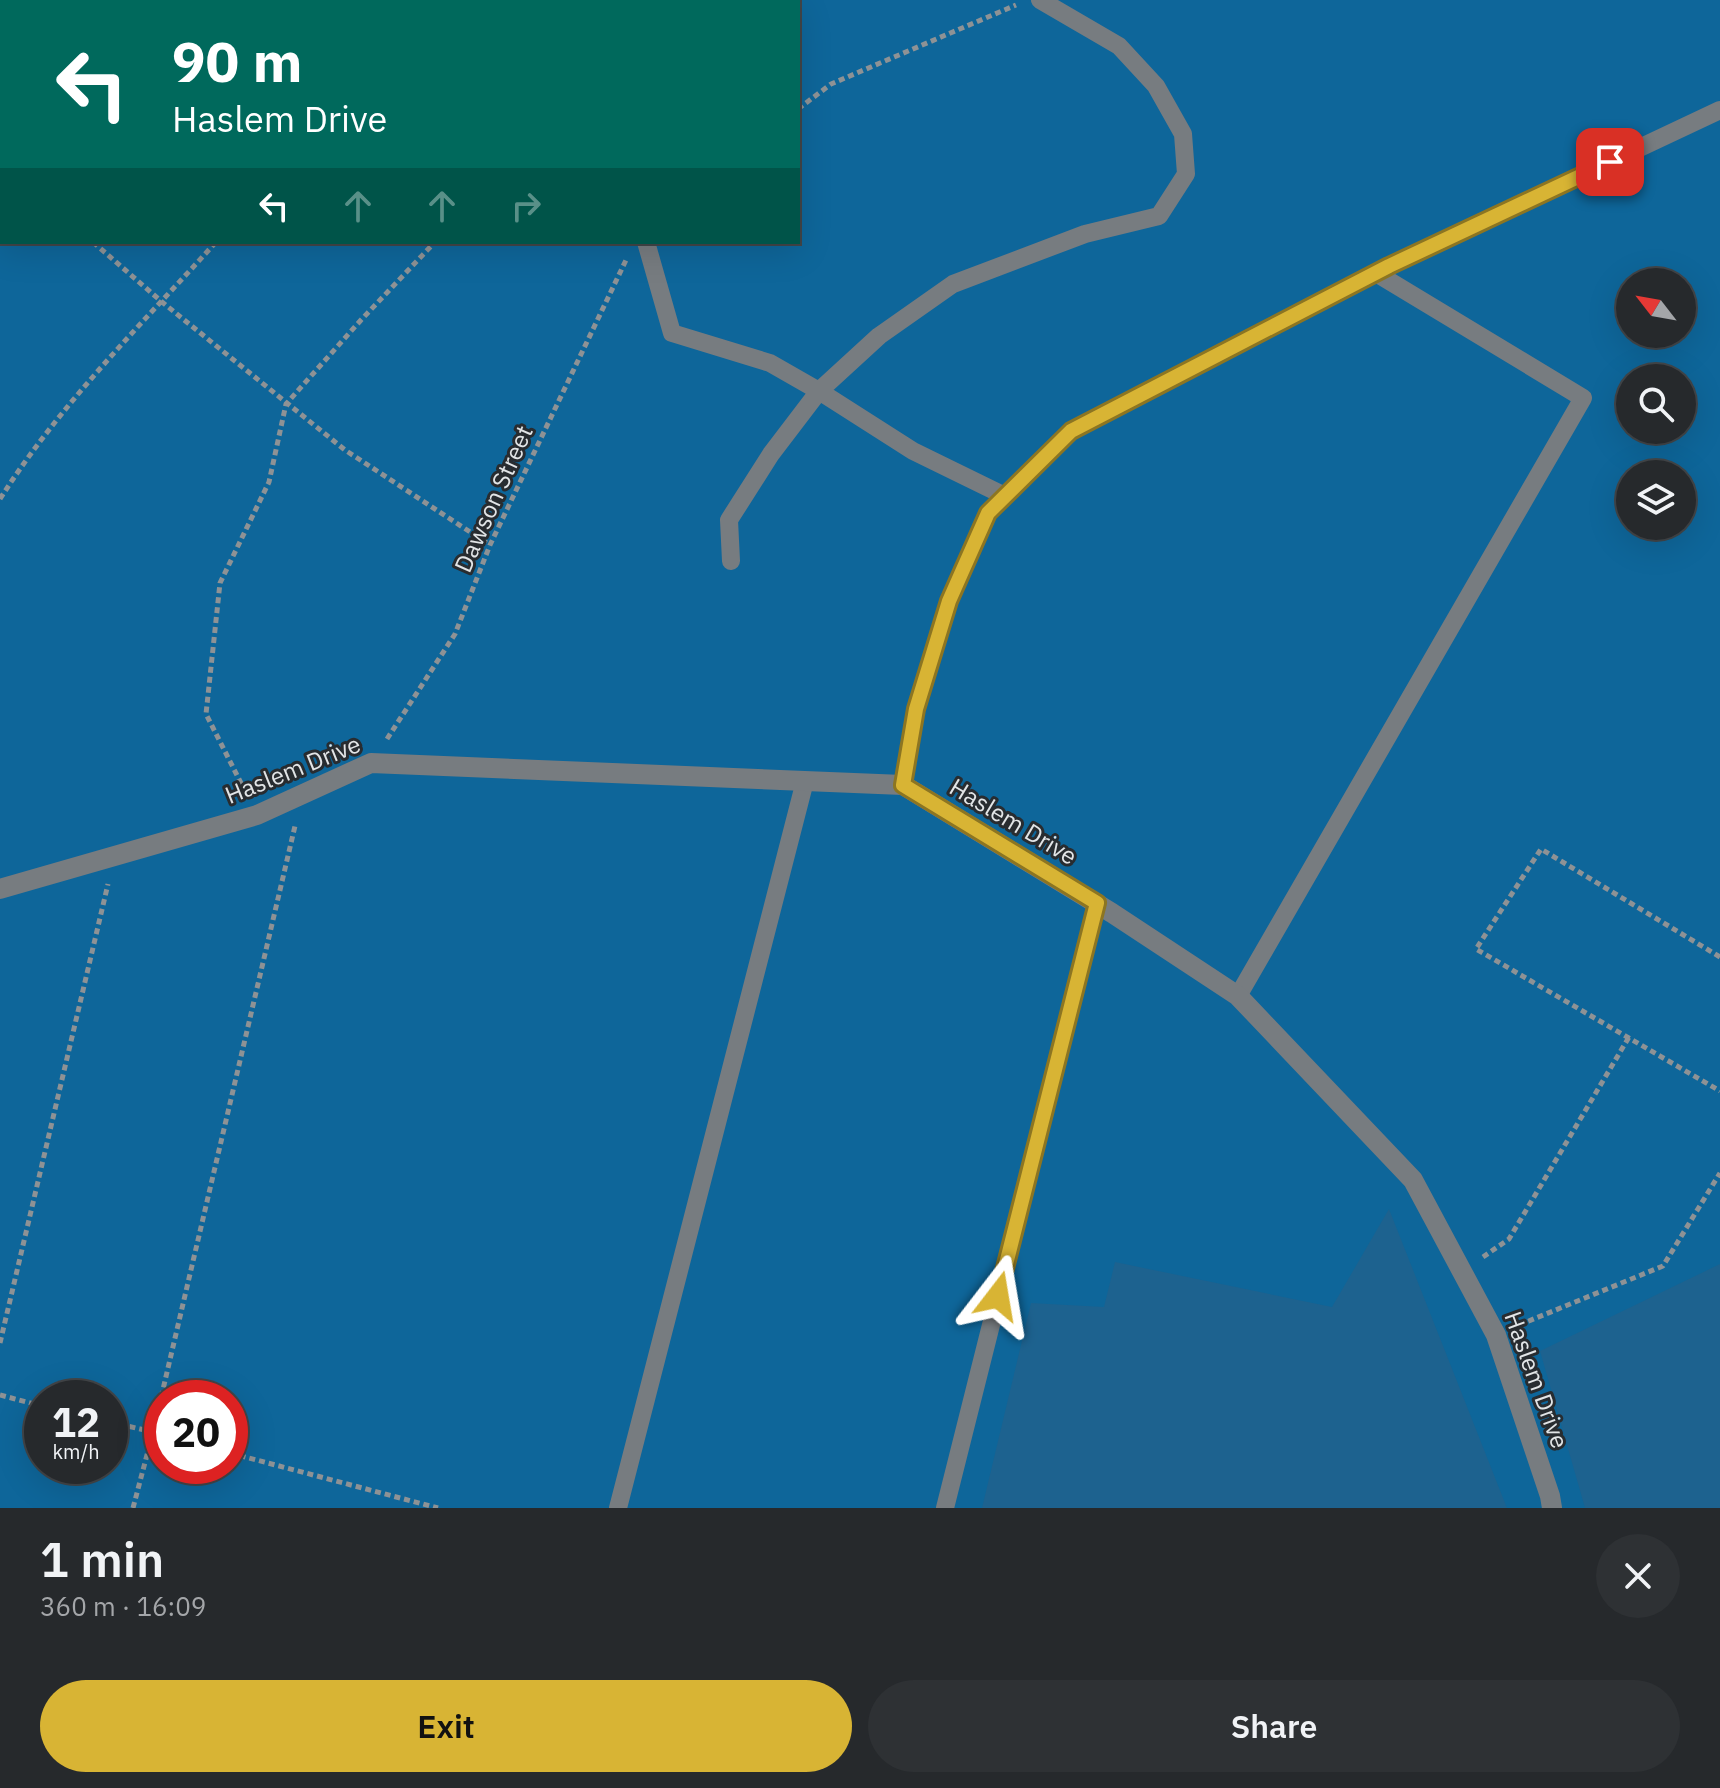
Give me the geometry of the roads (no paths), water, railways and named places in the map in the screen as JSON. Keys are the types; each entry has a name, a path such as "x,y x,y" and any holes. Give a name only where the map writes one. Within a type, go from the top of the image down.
{"street":[{"name":"Haslem Drive","path":"0,889 257,815 371,763 903,785 1097,903 1238,996 1413,1180 1496,1335 1552,1508"}],"lane":[{"path":"731,561 729,520 771,454 819,391 879,336 953,284 1085,234 1159,216 1186,174 1183,134 1156,86 1119,46 1040,0"},
{"path":"903,785 916,709 949,601 988,513 1071,431 1376,273 1720,110"},
{"path":"647,244 672,333 770,363 913,451 1005,496"},
{"path":"1238,996 1583,398 1376,273"},
{"path":"618,1508 805,781"},
{"path":"945,1508 1097,903"}]}
